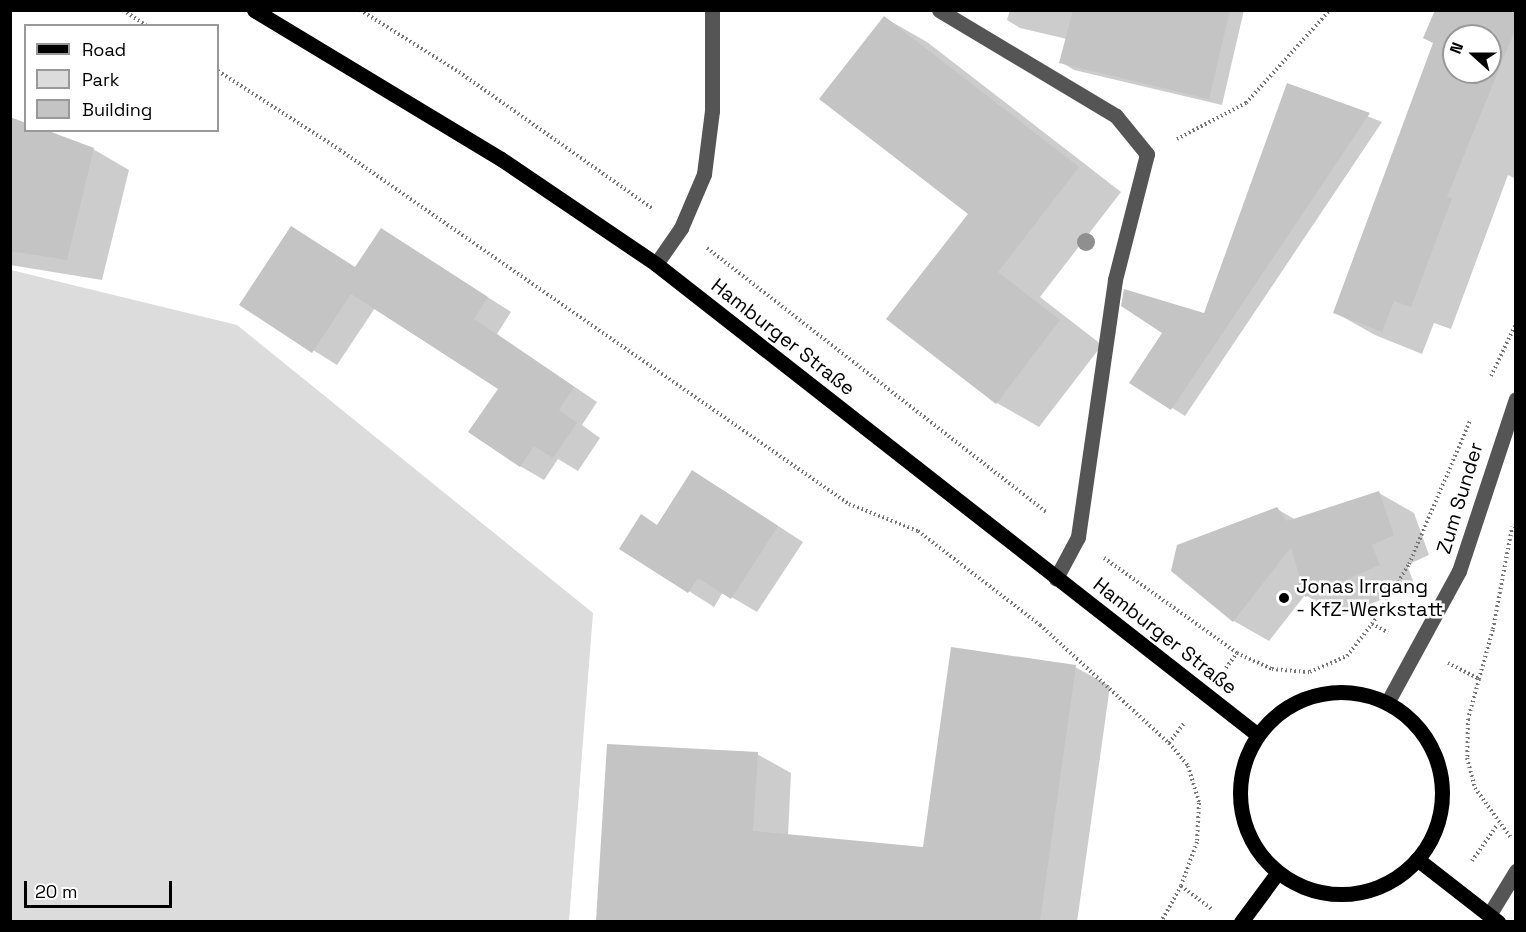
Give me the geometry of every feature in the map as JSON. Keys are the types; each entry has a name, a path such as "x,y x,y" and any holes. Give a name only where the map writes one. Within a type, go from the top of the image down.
{"main road":[{"name":"Hamburger Straße","path":"254,10 501,159 657,264 1258,735"},
{"path":"1317,694 1364,694 1388,703 1412,721 1431,744 1441,773 1442,804 1434,833 1417,859 1395,879 1366,891 1335,894 1305,888 1278,872 1251,839 1240,797 1241,776 1258,735 1294,703 1317,694"},
{"path":"1417,859 1494,918"},
{"path":"1240,921 1278,872"}],"street":[{"path":"657,264 681,228 704,174 712,111 712,10"},
{"path":"939,10 1116,116 1147,154 1115,280 1078,537 1056,578"},
{"name":"Zum Sunder","path":"1388,703 1459,572 1475,532 1515,399"},
{"path":"1494,918 1515,871"}],"path":[{"path":"123,10 144,24"},
{"path":"360,10 459,72 681,228 1138,586 1237,653 1272,669 1310,672 1347,656 1372,624 1409,564 1475,410"},
{"path":"1147,154 1246,103 1322,25 1330,10"},
{"path":"219,72 350,157 849,504 918,531 1040,625 1169,743 1188,766 1199,803 1197,842 1181,886 1161,921"},
{"path":"1490,378 1515,324"},
{"path":"1513,520 1493,629 1468,719 1467,758 1475,789 1498,824 1515,843"},
{"path":"1418,647 1479,679"},
{"path":"1181,886 1219,914"}],"green space":[{"path":"11,270 237,325 593,613 569,921 11,921"}],"building":[{"path":"1073,10 1230,10 1209,99 1059,63"},
{"path":"1435,10 1515,10 1515,30 1502,62 1502,24 1442,24 1442,84 1493,84 1447,197 1452,198 1411,307 1394,301 1382,332 1333,313 1433,43 1423,38"},
{"path":"884,16 1079,167 998,272 1060,320 996,404 886,319 968,214 819,99"},
{"path":"1287,83 1370,113 1171,410 1129,383 1162,333 1121,306 1124,289 1204,313"},
{"path":"10,117 24,122 24,132 51,132 94,148 67,260 10,251"},
{"path":"291,226 355,267 381,228 488,297 474,319 574,387 559,410 577,423 553,458 534,446 520,467 468,432 498,389 351,294 312,353 239,305"},
{"path":"692,470 778,526 731,599 698,578 688,593 619,549 641,514 657,525"},
{"path":"1379,491 1394,535 1372,545 1380,565 1305,597 1291,547 1233,622 1171,571 1177,545 1277,507 1287,521"},
{"path":"951,647 1076,665 1040,921 596,921 607,744 758,752 753,831 923,847"}],"place":[{"name":"Jonas Irrgang - KfZ-Werkstatt","path":"1284,598"}]}
